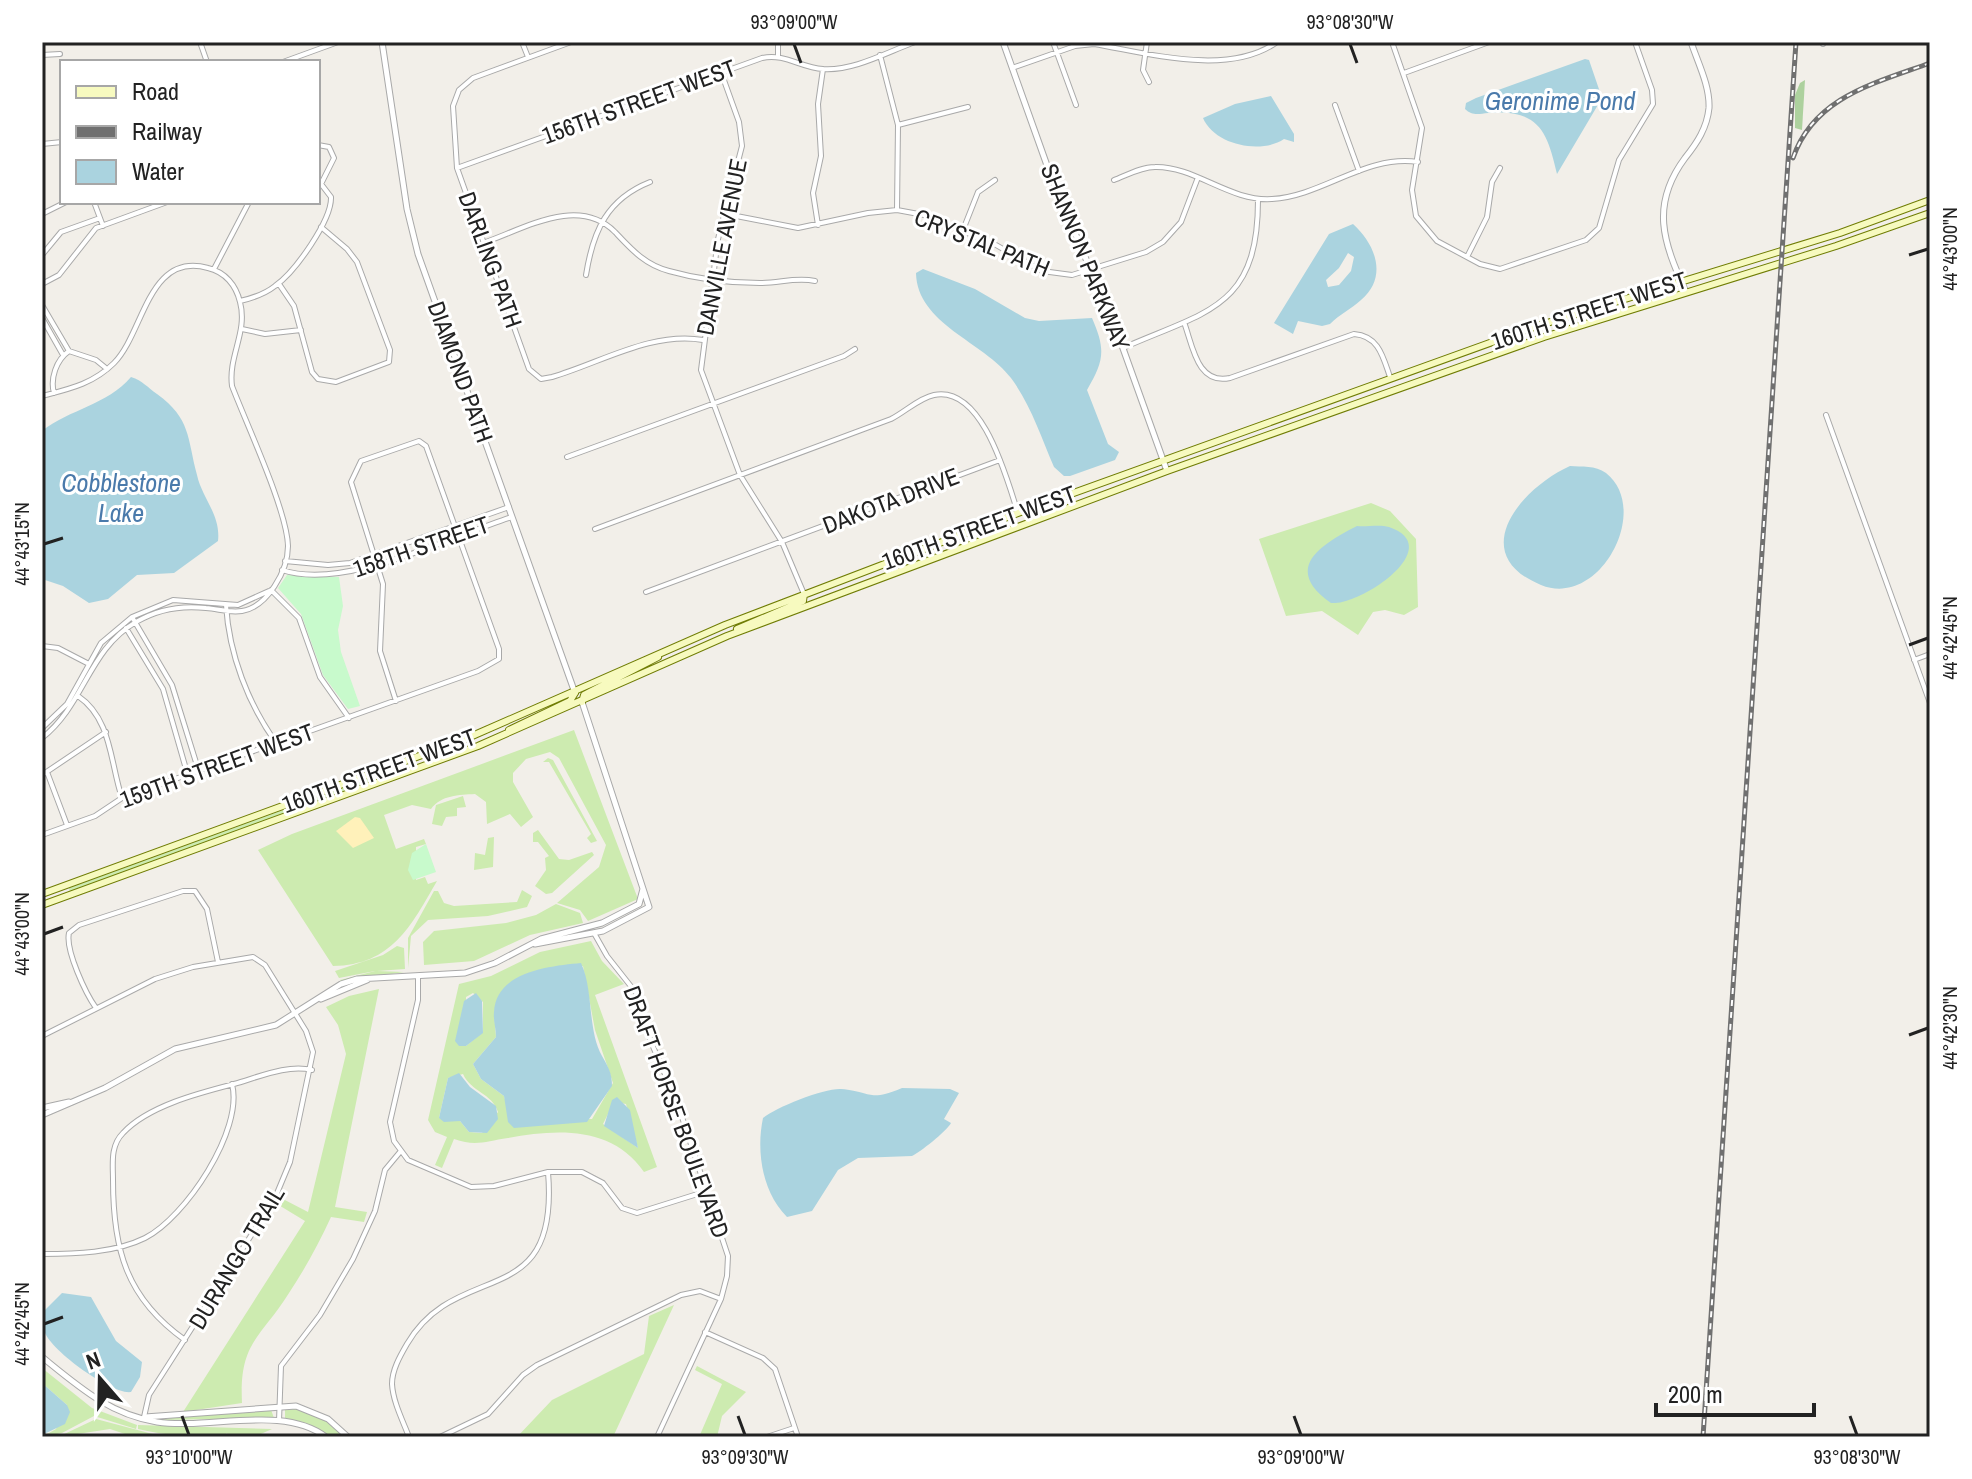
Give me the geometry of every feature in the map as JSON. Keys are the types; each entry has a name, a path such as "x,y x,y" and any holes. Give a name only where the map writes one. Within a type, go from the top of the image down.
{"main road":[{"name":"160TH STREET WEST","path":"42,894 430,753 804,594 1018,513 1534,327 1930,200"},
{"name":"160TH STREET WEST","path":"42,905 500,737 727,636 1167,471 1462,365 1930,213"},
{"path":"727,636 803,601 804,594"},
{"path":"582,702 584,695 651,663 663,652"},
{"path":"500,737 514,726 570,701 575,693"}],"street":[{"path":"288,60 338,42"},
{"name":"DIAMOND PATH","path":"382,42 407,209 418,254 575,693"},
{"path":"522,42 528,57"},
{"name":"DARLING PATH","path":"571,42 473,78 459,90 453,106 457,168 532,375 552,377 662,339 683,337 703,340"},
{"path":"778,42 778,56 823,69 847,67 915,42"},
{"name":"SHANNON PARKWAY","path":"1003,42 1123,348 1167,471"},
{"path":"1053,42 1076,105"},
{"path":"1147,42 1143,70 1149,82"},
{"path":"1012,68 1056,52 1094,44 1212,61 1251,56 1277,42"},
{"path":"1392,42 1422,128 1412,194 1418,220 1433,238 1467,257 1488,267 1507,268 1586,240 1596,232 1619,160 1653,104 1635,42"},
{"path":"1404,73 1489,42"},
{"path":"1686,292 1664,233 1662,211 1671,178 1697,142 1707,117 1707,91 1691,42"},
{"path":"42,55 60,54"},
{"path":"880,55 898,125 897,210"},
{"name":"156TH STREET WEST","path":"457,168 721,72 778,56"},
{"path":"818,225 813,193 821,156 818,104 823,69"},
{"name":"DANVILLE AVENUE","path":"721,72 739,122 742,146 712,279 701,370 740,475 782,542 804,594"},
{"path":"1335,105 1359,171"},
{"path":"898,125 968,107"},
{"path":"240,301 279,284 321,227 332,205 320,181 334,158 329,147 320,145"},
{"path":"1114,180 1156,167 1258,199 1285,197 1396,159 1418,162"},
{"path":"1467,257 1487,217 1492,182 1500,168"},
{"path":"963,230 978,192 995,180"},
{"name":"CRYSTAL PATH","path":"725,214 788,228 897,210 924,215 963,230 1048,273 1072,275 1146,252 1163,242 1181,222 1197,180"},
{"path":"586,275 590,247 601,221 622,196 650,182"},
{"path":"1123,348 1185,325 1220,304 1244,273 1255,245 1258,199"},
{"path":"42,214 62,204"},
{"path":"95,204 103,226"},
{"path":"42,284 59,275 93,230 162,204"},
{"path":"214,269 248,204"},
{"path":"483,243 564,215 583,214 601,221 652,265 712,279 758,283 801,278 815,281"},
{"path":"42,255 61,232 100,218"},
{"path":"279,284 294,306 312,372 326,383 392,358 357,262 321,227"},
{"path":"42,242 48,247"},
{"path":"42,394 85,385 123,354 148,297 161,280 188,267 214,269 229,280 240,301 242,329 232,354 232,386 276,503 288,547 282,570 266,599 250,609 227,612 174,607 135,622 90,664 79,697 65,718 42,738"},
{"path":"42,305 69,351 96,360 107,369"},
{"path":"42,318 63,355"},
{"path":"1185,325 1201,368 1216,379 1230,378 1354,334 1375,343 1390,377"},
{"path":"242,329 265,334 301,330"},
{"path":"567,457 844,356 855,349"},
{"path":"53,393 52,381 63,355 69,351"},
{"path":"595,529 891,419 931,395 947,395 961,401 986,431 1000,460 1018,513"},
{"path":"1826,415 1930,703"},
{"path":"396,701 380,651 384,610 378,563 351,482 353,472 361,461 419,441 426,446 456,535"},
{"name":"DAKOTA DRIVE","path":"646,592 1000,460"},
{"name":"158TH STREET","path":"285,561 328,565 376,555 509,507"},
{"name":"158TH STREET","path":"282,570 328,575 378,563 512,517"},
{"name":"159TH STREET WEST","path":"42,835 95,816 122,798 491,666 499,659 499,649 456,535"},
{"path":"42,728 73,694 101,643 122,623 173,600 211,601 226,605 250,601 271,590"},
{"path":"271,590 299,618 320,677 349,718"},
{"path":"226,605 232,648 260,721 277,744"},
{"path":"132,617 157,655 180,707 199,772"},
{"path":"122,623 156,676 188,776"},
{"path":"42,646 58,648 90,664"},
{"path":"1914,660 1930,654"},
{"path":"73,694 97,715 106,732 111,766 122,798"},
{"path":"42,1115 175,1049 263,1029 296,1015 341,984 474,970 545,937 593,930 638,906 643,899 643,889 582,702"},
{"path":"169,709 180,707"},
{"path":"67,825 45,774 106,732"},
{"path":"42,1036 155,979 218,962 207,909 195,891 183,891 71,930 67,940 85,991 96,1008"},
{"name":"DRAFT HORSE BOULEVARD","path":"593,930 607,956 637,994 651,1042 677,1102 728,1256 721,1299 657,1437"},
{"name":"DURANGO TRAIL","path":"144,1417 149,1395 283,1184 312,1070 313,1046 260,960 250,957 218,962"},
{"path":"418,977 417,1005 391,1117 392,1136 400,1152 416,1166 477,1187 548,1172 591,1175 603,1183 619,1205 637,1213 707,1191"},
{"path":"186,1340 153,1313 128,1275 117,1247 113,1158 119,1137 182,1098 293,1068 312,1070"},
{"path":"42,1254 117,1247 143,1239 167,1223 218,1155 234,1105 232,1084"},
{"path":"42,1108 74,1101"},
{"path":"279,1421 281,1366 320,1315 353,1259 375,1211 385,1170 400,1152"},
{"path":"409,1437 392,1384 403,1351 418,1325 432,1311 507,1277 532,1256 543,1240 550,1218 548,1172"},
{"path":"440,1437 477,1422 537,1365 655,1306 690,1292 721,1299"},
{"path":"705,1332 763,1358 775,1369 798,1437"},
{"path":"42,1357 98,1402 144,1417 177,1423 299,1423 326,1437"},
{"path":"144,1417 279,1405 316,1412 348,1437"},
{"path":"767,1437 794,1428"}],"green space":[{"path":"1805,80 1802,130 1795,128 1795,95 1800,83"},
{"path":"1371,503 1390,511 1416,539 1418,607 1404,615 1385,610 1373,612 1358,635 1322,611 1286,616 1259,539"},
{"path":"287,575 339,577 343,606 338,630 341,652 360,706 348,709 323,675 301,614 278,588"},
{"path":"574,730 638,899 588,921 580,910 557,903 599,867 606,845 559,758 550,752 526,759 513,773 513,782 533,817 521,827 510,814 487,824 486,802 475,794 445,798 431,809 412,805 384,815 396,849 424,839 426,844 416,847 416,880 425,877 428,884 437,881 397,940 370,959 333,966 258,850 292,834"},
{"path":"548,758 553,760 597,841 591,843 587,838 591,834 549,762 543,762"},
{"path":"370,778 372,782 70,892 69,888"},
{"path":"463,796 466,807 457,808 457,816 446,817 442,826 432,824 436,805"},
{"path":"538,830 559,859 569,860 592,852 594,855 552,893 546,894 535,886 546,870 545,858 549,856 538,842 533,842 533,833"},
{"path":"494,837 493,867 474,870 475,853 485,855 488,838"},
{"path":"426,844 436,872 413,880 408,870 412,853"},
{"path":"522,890 532,896 527,907 488,916 428,920 411,936 408,968 408,938 434,891 438,891 444,903 454,906 517,902"},
{"path":"556,904 580,913 583,923 530,935 474,961 424,965 423,942 434,931 506,923 536,915"},
{"path":"591,941 602,961 624,984 595,995 657,1167 644,1172 616,1146 583,1134 565,1133 475,1143 454,1139 442,1168 435,1165 447,1137 435,1132 428,1120 459,984 491,976 540,952","holes":["583,966 595,1030 613,1083 592,1119 510,1118 504,1096 481,1079 473,1064 496,1037 494,1012 507,987","473,993 483,1002 483,1032 466,1046 466,997","463,1074 495,1106 498,1112 482,1133 469,1132 460,1121 439,1118 448,1078","614,1102 626,1104 638,1148 603,1124"]},
{"path":"397,946 404,948 405,969 377,971 404,972 342,982 340,980 375,971 339,978 335,971 383,955"},
{"path":"379,989 335,1207 367,1212 364,1222 331,1217 301,1275 248,1354 242,1383 242,1403 183,1412 305,1221 277,1204 281,1198 308,1212 346,1054 338,1025 326,1007 349,996"},
{"path":"674,1305 613,1437 517,1437 552,1400 644,1354 649,1316"},
{"path":"697,1366 746,1392 722,1416 717,1437 699,1437 722,1384 695,1370"},
{"path":"42,1368 92,1408 137,1425 136,1429 94,1416 62,1433 42,1437 56,1429 67,1405 42,1383"},
{"path":"270,1407 274,1418 162,1420 162,1419"},
{"path":"285,1408 318,1416 345,1437 285,1419"},
{"path":"96,1419 164,1437 134,1437 110,1429 58,1437"},
{"path":"138,1425 272,1429 254,1437 228,1437 227,1433 224,1437 202,1437 138,1429"}],"sand":[{"path":"355,817 360,818 374,838 353,848 336,831"}],"water":[{"name":"Geronime Pond","path":"1589,60 1602,98 1557,174 1544,135 1530,119 1505,113 1473,114 1465,109 1466,103 1476,98"},
{"path":"1271,96 1294,134 1294,142 1284,139 1264,146 1240,145 1218,135 1203,118 1235,104"},
{"path":"1353,224 1361,232 1376,261 1374,281 1361,300 1330,324 1322,326 1298,321 1293,334 1274,323 1329,234","holes":["1348,253 1354,257 1351,271 1339,285 1328,287 1326,280 1339,268"]},
{"path":"923,269 975,289 1025,318 1039,321 1092,318 1100,339 1101,355 1087,390 1108,444 1119,452 1115,460 1070,476 1064,476 1054,467 1030,410 1011,378 927,306 919,291 916,273"},
{"name":"Cobblestone Lake","path":"131,377 168,403 182,421 199,483 217,523 218,541 174,573 137,575 108,599 89,603 63,586 42,579 42,431 100,401"},
{"path":"1570,466 1593,468 1606,473 1619,489 1624,509 1621,531 1613,552 1600,570 1583,583 1563,589 1541,585 1518,572 1507,556 1504,540 1509,522 1519,505 1552,476"},
{"path":"1357,526 1389,527 1405,536 1409,548 1404,561 1378,586 1361,595 1331,603 1316,590 1309,579 1308,568 1320,549"},
{"path":"581,963 588,986 594,1034 612,1086 587,1122 514,1128 508,1122 504,1096 481,1079 473,1064 496,1037 494,1015 497,998 504,987 527,973"},
{"path":"476,993 482,1001 483,1033 466,1046 459,1046 455,1041 464,1001"},
{"path":"459,1073 470,1087 496,1106 498,1119 487,1133 469,1132 460,1121 444,1122 439,1118 448,1078"},
{"path":"902,1088 950,1089 959,1093 944,1119 951,1123 948,1127 912,1156 858,1158 838,1170 812,1211 787,1217 772,1196 763,1170 760,1144 763,1118 789,1104 824,1092 841,1089 876,1095"},
{"path":"617,1097 630,1110 638,1148 604,1126 612,1100"},
{"path":"62,1293 91,1297 116,1341 142,1362 140,1377 131,1392 96,1379 68,1359 48,1338 44,1330 44,1311"},
{"path":"42,1383 67,1405 70,1412 65,1424 42,1435"}],"railway":[{"path":"1703,1437 1796,42"},
{"path":"1793,158 1803,137 1831,106 1868,86 1930,63"}]}
